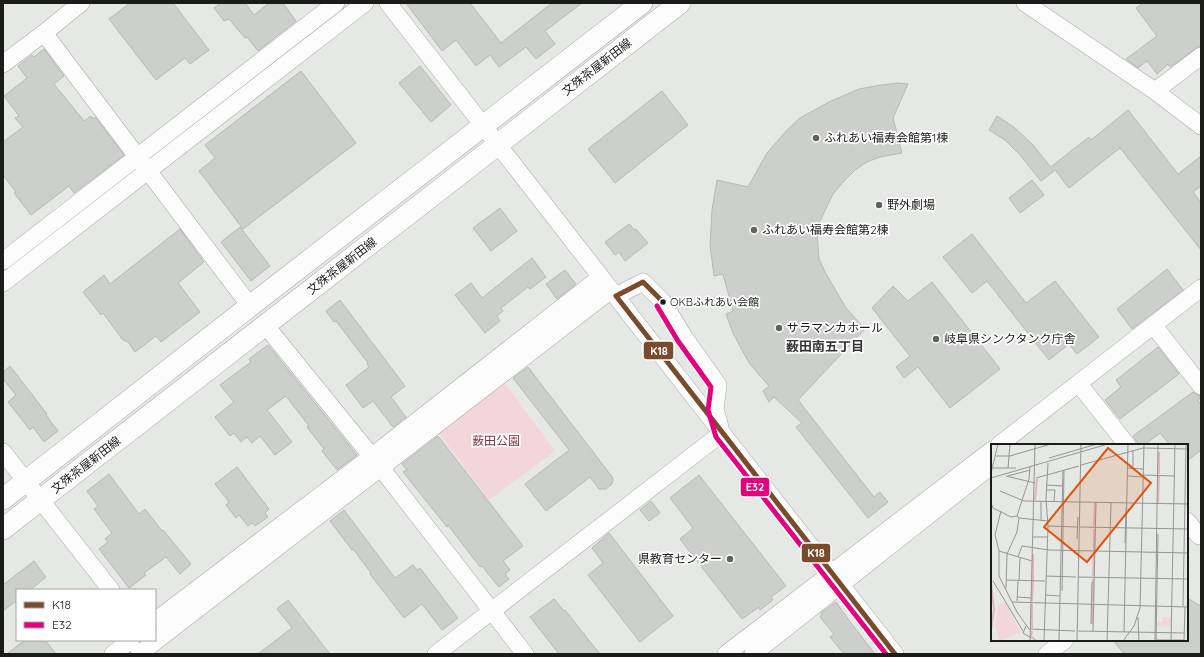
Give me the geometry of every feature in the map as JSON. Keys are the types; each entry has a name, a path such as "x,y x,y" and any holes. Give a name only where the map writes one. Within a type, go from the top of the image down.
{"main road":[{"name":"文殊茶屋新田線","path":"3,499 642,3"},
{"name":"文殊茶屋新田線","path":"3,529 680,3"}],"street":[{"path":"3,64 80,3"},
{"path":"3,261 336,3"},
{"path":"3,283 366,3"},
{"path":"388,3 895,654"},
{"path":"1025,3 1155,91 1201,126"},
{"path":"44,33 138,155 250,306"},
{"path":"1155,91 1201,56"},
{"path":"156,620 376,462 610,288 643,282 663,302 684,337 718,385 715,409 722,433"},
{"path":"1000,444 1082,388 1157,330 1201,288"},
{"path":"1157,330 1201,303"},
{"path":"266,326 376,462 525,654"},
{"path":"1157,330 1201,386"},
{"path":"1019,444 1082,388"},
{"path":"1082,388 1126,444"},
{"path":"436,654 722,433"},
{"path":"753,654 837,578 991,451"},
{"path":"3,452 110,589"},
{"path":"140,654 155,646 376,462"},
{"path":"726,654 837,578 991,466"},
{"path":"1188,523 1196,539"},
{"path":"113,654 130,641"},
{"path":"1047,654 1064,641"}],"green space":[{"name":"薮田公園","path":"503,381 555,451 489,500 438,432"}],"building":[{"path":"130,3 173,3 209,50 190,64 185,58 156,80 109,19"},
{"path":"221,3 245,3 254,15 269,3 283,3 296,21 258,51 247,37 245,38 229,19 224,21 214,8"},
{"path":"406,3 470,3 501,43 552,3 582,3 545,31 555,44 536,59 526,47 499,67 490,55 476,66 456,40 442,51"},
{"path":"1143,3 1201,3 1201,45 1170,67 1168,64 1157,74 1147,61 1138,68 1126,59 1157,36 1136,8"},
{"path":"44,49 64,76 54,84 84,121 91,116 93,119 95,117 124,155 74,193 69,186 31,215 14,193 16,192 3,175 3,142 23,127 15,118 19,116 4,96 27,78 18,66 32,55 34,57"},
{"path":"420,66 451,105 431,122 399,83"},
{"path":"301,71 356,143 243,229 199,171 215,158 205,145"},
{"path":"897,83 908,84 893,118 902,153 880,157 867,162 855,170 833,194 819,223 817,233 819,259 825,272 846,308 865,329 798,400 874,497 880,492 888,502 868,518 796,427 802,423 774,397 769,402 763,391 769,386 749,363 733,333 726,314 733,311 723,274 714,276 710,245 712,210 717,180 748,187 767,153 787,130 800,118 829,102 859,89"},
{"path":"662,91 688,125 615,183 588,149"},
{"path":"1128,110 1178,174 1201,156 1201,186 1193,192 1201,203 1201,250 1120,148 1069,188 1052,166 1089,137 1091,140"},
{"path":"997,116 1014,127 1033,145 1054,171 1041,181 1021,156 1005,140 989,130"},
{"path":"1032,180 1044,195 1020,213 1009,198"},
{"path":"500,208 517,231 491,251 473,228"},
{"path":"629,224 635,230 636,229 648,243 625,261 619,252 615,255 605,242"},
{"path":"240,227 270,266 251,281 221,242"},
{"path":"180,229 204,262 178,283 200,312 161,342 156,336 135,352 128,342 123,340 103,313 101,315 83,292 104,275 110,284"},
{"path":"972,234 1026,303 1055,281 1099,337 1077,354 1069,344 1049,360 987,281 972,293 943,257"},
{"path":"532,258 546,277 530,289 528,287 501,308 503,311 497,316 500,321 485,333 455,295 471,283 482,298"},
{"path":"1167,269 1183,290 1132,329 1117,309"},
{"path":"565,270 576,284 557,299 546,284"},
{"name":"岐阜県シンクタンク庁舎","path":"932,282 1000,369 950,408 918,367 904,378 896,367 910,356 872,308 893,286 908,301"},
{"path":"340,300 405,386 391,397 406,417 393,427 373,401 363,408 346,385 369,367 367,364 368,363 336,321 334,322 326,311"},
{"path":"268,345 357,455 337,470 322,451 324,449 307,427 309,426 286,396 267,410 292,442 275,455 260,436 252,443 247,437 241,442 234,433 230,436 215,417 234,402 220,385 251,362 249,359"},
{"path":"1158,347 1179,374 1120,419 1105,400 1121,387 1116,380"},
{"path":"10,366 47,414 46,415 58,431 44,442 33,427 30,430 8,402 16,395 3,379 3,372"},
{"path":"528,367 613,478 612,484 606,489 599,489 590,477 546,511 525,484 569,450 513,378"},
{"path":"1193,392 1201,396 1198,401 1201,404 1201,450 1188,460 1188,444 1169,444 1160,433 1145,444 1138,444 1133,436"},
{"path":"438,436 523,546 503,561 510,570 505,574 509,579 499,587 482,566 480,567 448,525 447,527 403,472 407,470 402,464"},
{"path":"237,467 269,509 265,513 268,517 255,526 252,523 248,526 239,515 236,518 226,505 229,502 215,484"},
{"path":"109,474 139,514 145,509 191,564 180,574 166,557 144,573 146,575 129,588 99,549 108,542 105,539 112,533 94,509 98,506 87,491"},
{"name":"県教育センター","path":"699,475 786,586 771,597 773,600 760,610 759,607 742,619 680,539 693,528 670,498"},
{"path":"651,501 660,513 649,521 640,510"},
{"path":"344,510 395,578 413,565 417,570 420,568 458,618 442,630 422,604 404,618 353,549 352,550 330,521"},
{"path":"609,533 673,616 640,642 588,575 603,563 592,548"},
{"path":"34,561 46,577 31,589 16,589 16,601 3,611 3,585"},
{"path":"554,599 564,611 565,610 600,654 559,654 530,617"},
{"path":"1188,599 1201,606 1201,654 1124,654 1114,641 1188,641"},
{"path":"288,600 330,654 258,654 292,628 277,609"},
{"path":"836,602 875,654 844,654 830,637 834,634 820,617 822,614 821,613"},
{"path":"24,641 46,641 56,654 7,654"}],"waterway":[{"path":"128,654 136,648"}],"transit line":[{"name":"K18","path":"663,302 643,282 616,296 895,654"},
{"name":"E32","path":"657,306 678,341 711,387 708,410 716,437 886,654"}],"place":[{"name":"ふれあい福寿会館第1棟","path":"816,138"},
{"name":"野外劇場","path":"879,205"},
{"name":"ふれあい福寿会館第2棟","path":"754,230"},
{"name":"OKBふれあい会館","path":"663,302"},
{"name":"サラマンカホール","path":"779,328"},
{"name":"岐阜県シンクタンク庁舎","path":"936,339"},
{"name":"県教育センター","path":"730,559"}],"district":[{"name":"薮田南五丁目","path":"825,346"}]}
